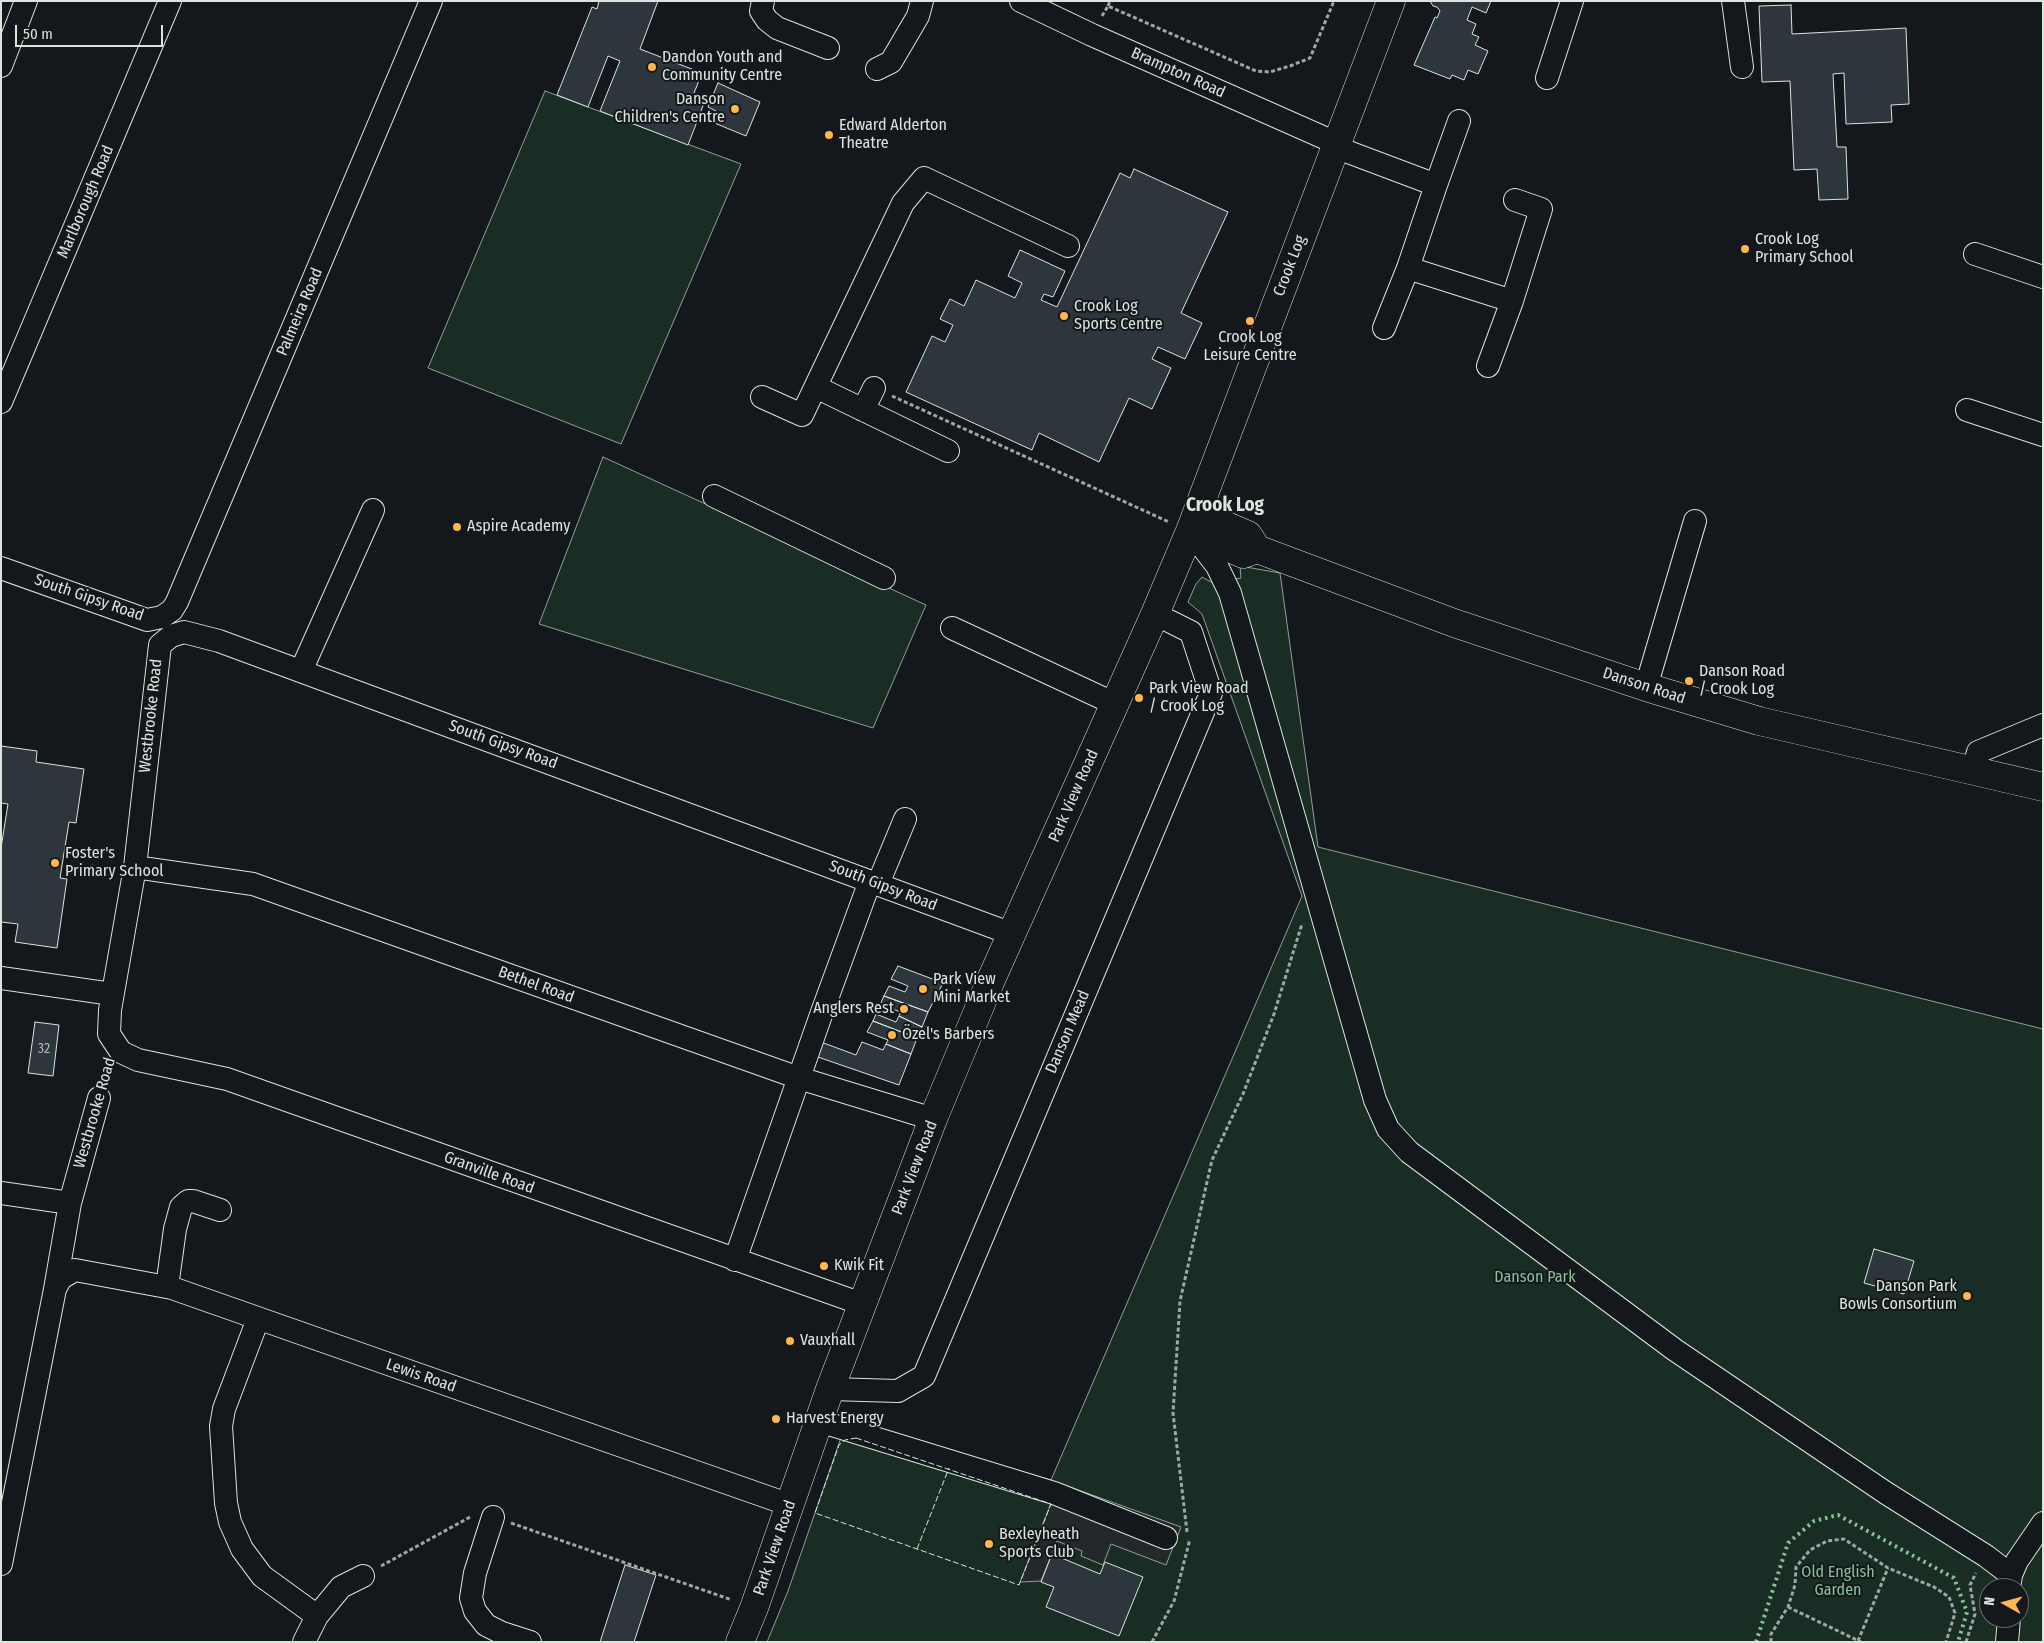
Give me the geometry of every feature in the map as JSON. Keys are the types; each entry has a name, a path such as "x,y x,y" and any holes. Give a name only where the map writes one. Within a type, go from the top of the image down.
{"main road":[{"name":"Crook Log","path":"1193,522 1391,1"},
{"name":"Danson Road","path":"1193,522 1243,554 1257,549 1454,623 1646,687 1759,721 2043,787"},
{"name":"Park View Road","path":"740,1642 754,1608 830,1389 934,1120 990,982 1155,614 1193,522"}],"street":[{"path":"2,62 26,1"},
{"name":"Marlborough Road","path":"1,402 170,1"},
{"name":"Palmeira Road","path":"167,626 172,610 431,1"},
{"path":"763,1 761,11 767,20 777,28 828,48"},
{"path":"877,69 891,62 918,16 922,1"},
{"name":"Brampton Road","path":"1021,1 1336,145 1436,184"},
{"path":"1547,78 1572,1"},
{"path":"1733,1 1742,67"},
{"path":"1384,328 1408,268 1458,121"},
{"path":"762,397 802,415 903,203 924,178 1068,246"},
{"path":"1488,366 1512,301 1541,209 1515,200"},
{"path":"1975,254 2043,277"},
{"path":"1408,268 1512,301"},
{"path":"816,387 948,451"},
{"path":"863,410 874,388"},
{"path":"1967,410 2043,435"},
{"path":"714,496 884,578"},
{"path":"301,671 372,510"},
{"path":"1646,687 1695,521"},
{"path":"1193,522 1230,593 1375,1100 1388,1129 1409,1152 1675,1350 1886,1493 1986,1556 2007,1578"},
{"name":"South Gipsy Road","path":"1,568 147,620 193,633 301,671 1012,934"},
{"name":"Danson Mead","path":"830,1389 898,1391 924,1376 1199,721 1210,693 1191,632 1155,614"},
{"name":"Westbrooke Road","path":"115,1046 109,1034 108,1022 134,866 158,655 167,626"},
{"path":"952,628 1115,704"},
{"path":"1973,771 1978,752 2043,725"},
{"path":"736,1260 799,1078 874,882 905,819"},
{"name":"Bethel Road","path":"134,866 252,884 799,1078 934,1120"},
{"path":"1,978 112,994"},
{"name":"Granville Road","path":"115,1046 129,1058 227,1079 862,1304"},
{"name":"Westbrooke Road","path":"1,1564 70,1203 99,1098"},
{"path":"1,1193 70,1203"},
{"path":"167,1287 175,1229 181,1207 188,1201 193,1201 220,1210"},
{"name":"Lewis Road","path":"55,1289 62,1278 75,1270 167,1287 790,1504"},
{"path":"258,1319 224,1409 221,1426 226,1503 230,1522 242,1548 262,1576 317,1616"},
{"path":"819,1421 1054,1493 1166,1538"},
{"path":"484,1516 471,1598 475,1611 486,1625 502,1633 530,1642"},
{"path":"2011,1578 2018,1561 2043,1523"},
{"path":"304,1642 317,1616 341,1587 363,1576"},
{"path":"2007,1642 2008,1628"}],"path":[{"path":"1092,35 1110,1"},
{"path":"1108,6 1256,71 1270,72 1310,58 1334,1"},
{"path":"874,388 1193,522"},
{"path":"1152,1642 1174,1601 1189,1543 1173,1413 1180,1301 1212,1160 1243,1094 1274,1014 1301,927 1319,907"},
{"path":"363,1576 484,1516 754,1608"},
{"path":"1770,1642 1771,1634 1788,1607 1795,1584 1796,1567 1810,1550 1827,1541 1844,1538 1888,1568 1934,1587 1948,1597 1955,1613 1946,1642"},
{"path":"1966,1642 1975,1614 1970,1585 1986,1556"},
{"path":"1788,1607 1859,1641 1888,1568"}],"green space":[{"path":"545,91 741,164 621,444 428,368"},
{"path":"603,457 926,605 873,728 539,624"},
{"name":"Danson Park","path":"1240,566 1280,573 1318,847 2043,1029 2043,1642 767,1642 788,1591 846,1423 1051,1480 1302,896 1202,614 1188,602 1196,584 1202,577 1213,583 1241,578"}],"shaded area":[{"path":"1059,1483 1181,1527 1166,1565 1111,1544 1103,1565 1081,1556 1082,1551 1057,1541 1041,1581 1020,1582"}],"building":[{"name":"Dandon Youth and Community Centre","path":"599,1 658,1 640,49 702,73 694,93 706,98 688,145 600,111 620,61 608,56 588,107 557,95 592,7 597,9"},
{"path":"1430,1 1491,1 1486,13 1472,7 1467,20 1476,24 1472,34 1479,37 1475,45 1488,51 1478,74 1468,70 1464,80 1452,75 1450,79 1414,65 1435,17 1437,18 1440,11"},
{"path":"1791,5 1792,34 1906,28 1909,104 1891,105 1892,122 1846,124 1844,73 1833,74 1837,147 1846,147 1848,199 1819,200 1817,169 1794,170 1790,81 1762,82 1759,6"},
{"name":"Danson Children's Centre","path":"718,83 760,102 746,136 712,122 716,111 708,107"},
{"name":"Crook Log Sports Centre","path":"1134,169 1228,212 1181,313 1202,323 1185,359 1158,347 1152,359 1171,368 1152,409 1129,398 1099,462 1039,433 1032,450 906,392 932,336 945,342 953,325 940,319 950,299 964,306 976,280 1015,298 1022,283 1008,276 1020,250 1065,271 1053,297 1044,294 1041,300 1057,307 1120,173 1130,178"},
{"path":"1,746 37,751 36,762 84,769 76,823 69,822 60,878 67,879 57,948 15,942 18,924 1,922 1,848 8,804 1,803"},
{"name":"Park View Mini Market","path":"898,966 943,983 928,1012 884,996 889,986 905,992 908,986 891,979"},
{"name":"Anglers Rest","path":"884,996 928,1012 922,1027 899,1016 901,1012 880,1005"},
{"path":"876,1014 896,1022 899,1016 922,1027 917,1038 873,1021"},
{"name":"Özel's Barbers","path":"873,1021 917,1038 911,1054 886,1044 888,1040 867,1032"},
{"path":"35,1022 59,1025 53,1076 28,1073"},
{"path":"821,1042 856,1055 862,1042 883,1050 886,1044 911,1054 899,1085 815,1056"},
{"path":"1874,1249 1914,1261 1904,1294 1864,1283"},
{"path":"1052,1554 1100,1574 1105,1562 1143,1577 1119,1636 1046,1607 1054,1587 1041,1582"},
{"path":"625,1565 656,1575 634,1642 600,1642"}],"hedge":[{"path":"1756,1642 1788,1543 1814,1521 1838,1515 1954,1578 1967,1612 1958,1642"}],"fence":[{"path":"856,1438 1051,1504 1019,1585 815,1513 839,1445 845,1440 856,1438"},
{"path":"917,1549 949,1468"}],"place":[{"name":"Dandon Youth and Community Centre","path":"652,67"},
{"name":"Danson Children's Centre","path":"735,109"},
{"name":"Edward Alderton Theatre","path":"829,135"},
{"name":"Crook Log Primary School","path":"1745,249"},
{"name":"Crook Log Sports Centre","path":"1064,316"},
{"name":"Crook Log Leisure Centre","path":"1250,321"},
{"name":"Aspire Academy","path":"457,527"},
{"name":"Danson Road / Crook Log","path":"1689,681"},
{"name":"Park View Road / Crook Log","path":"1139,698"},
{"name":"Foster's Primary School","path":"55,863"},
{"name":"Park View Mini Market","path":"923,989"},
{"name":"Anglers Rest","path":"904,1009"},
{"name":"Özel's Barbers","path":"892,1035"},
{"name":"Kwik Fit","path":"824,1266"},
{"name":"Danson Park Bowls Consortium","path":"1967,1296"},
{"name":"Vauxhall","path":"790,1341"},
{"name":"Harvest Energy","path":"776,1419"},
{"name":"Bexleyheath Sports Club","path":"989,1544"}],"district":[{"name":"Crook Log","path":"1225,506"}],"park label":[{"name":"Old English Garden","path":"1838,1582"}]}
